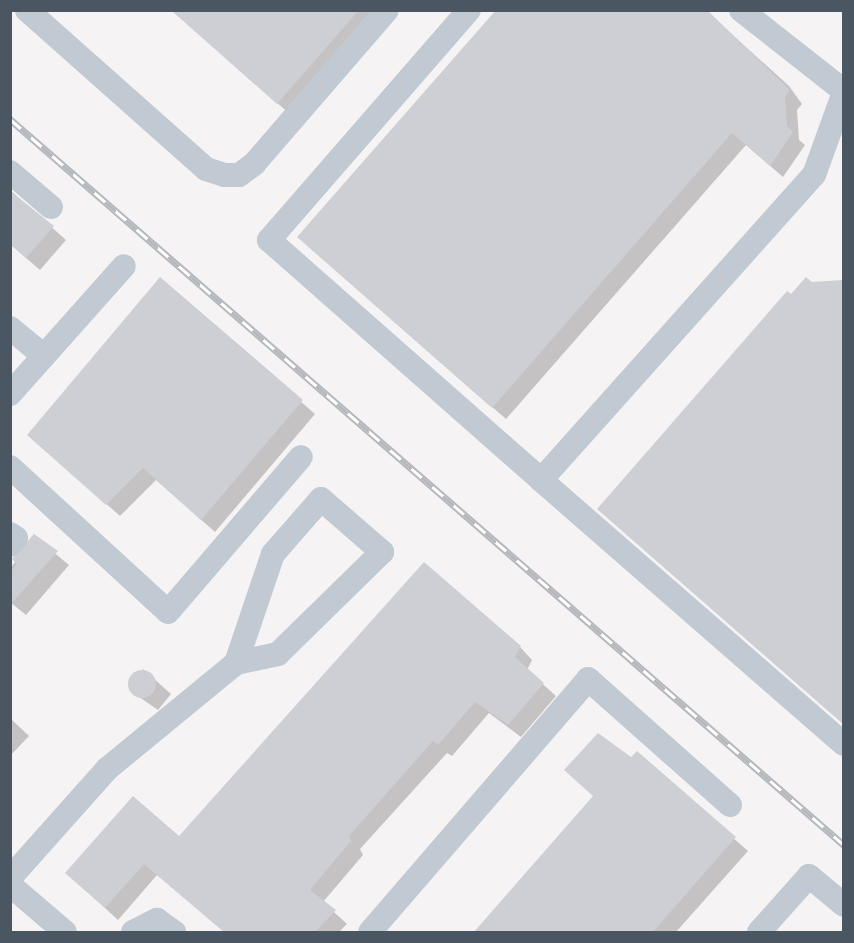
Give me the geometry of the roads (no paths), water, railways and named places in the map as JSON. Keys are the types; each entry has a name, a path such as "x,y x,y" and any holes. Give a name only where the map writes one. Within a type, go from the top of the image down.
{"street":[{"path":"27,10 206,169 224,176 239,175 254,164 387,10"},
{"path":"469,10 269,240 843,744"},
{"path":"541,480 814,175 843,92 741,10"},
{"path":"10,172 51,207"},
{"path":"10,394 124,266"},
{"path":"10,328 44,356"},
{"path":"10,467 168,612 301,457"},
{"path":"10,878 107,769 236,663 278,654 382,552 321,499 273,554 236,663"},
{"path":"10,534 16,538 10,545"},
{"path":"370,933 588,679 730,805"},
{"path":"759,933 809,876 843,905"},
{"path":"10,885 65,933"},
{"path":"133,933 157,920 174,933"}],"railway":[{"path":"10,119 844,845"}]}
